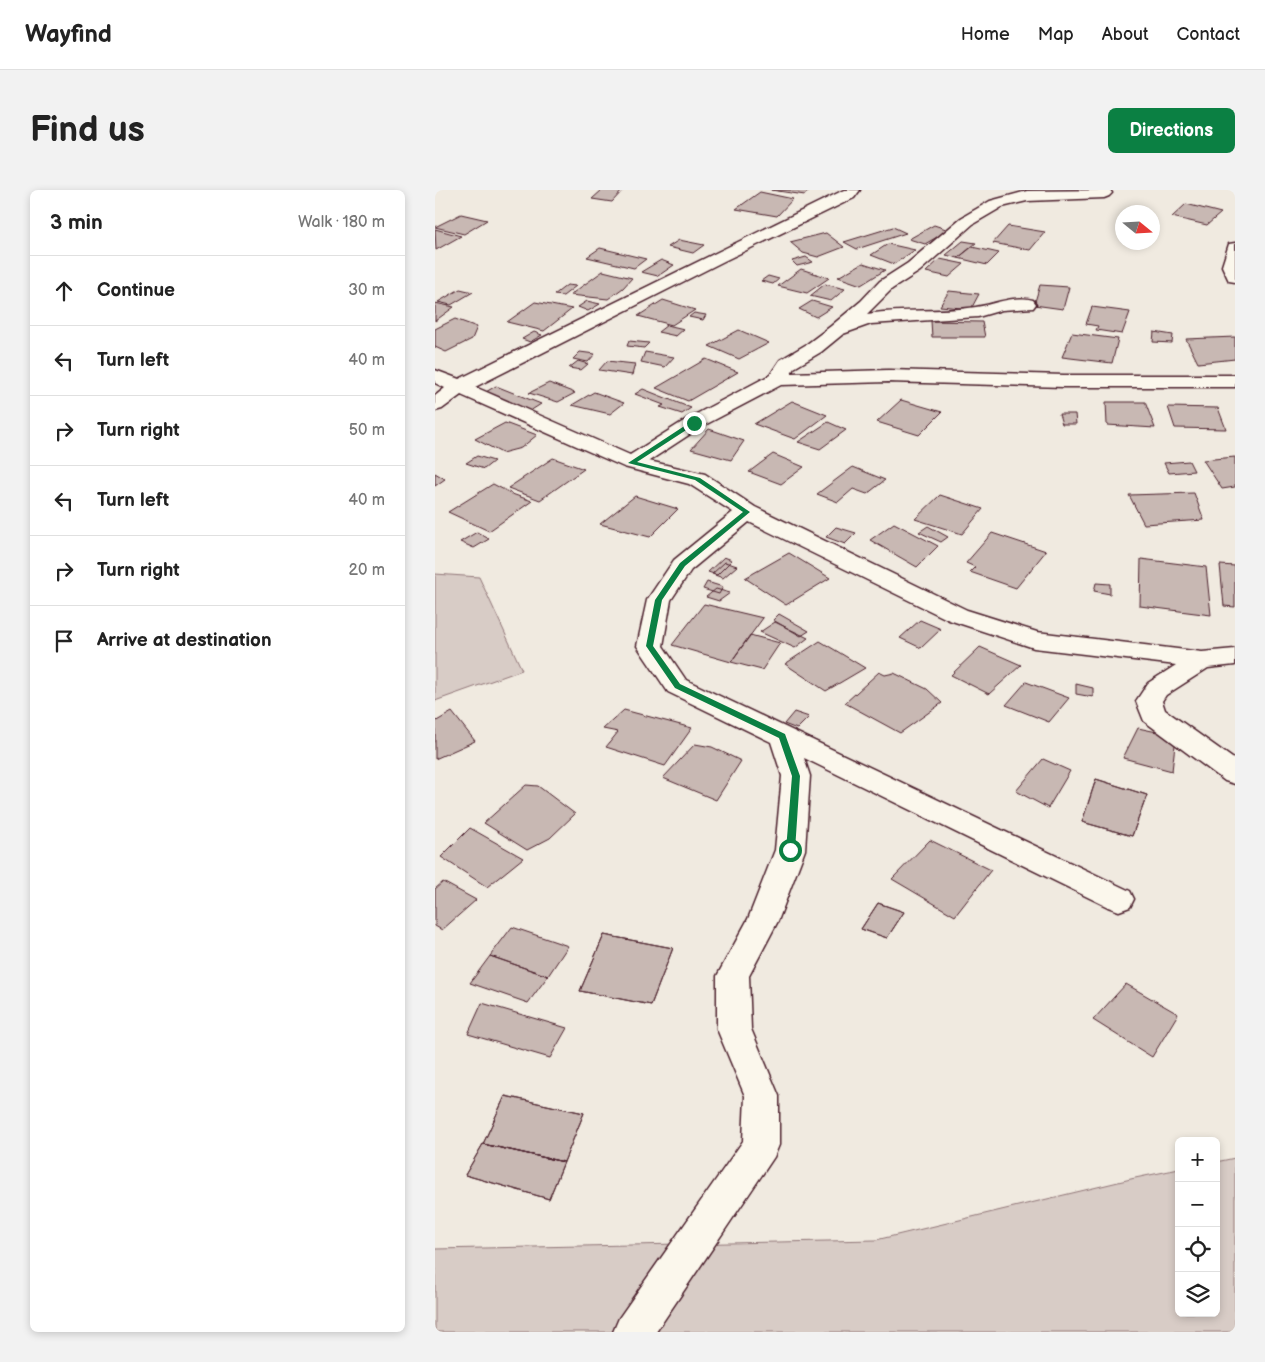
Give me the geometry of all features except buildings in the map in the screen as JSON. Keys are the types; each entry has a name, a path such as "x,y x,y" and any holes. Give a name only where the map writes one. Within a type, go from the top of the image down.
{"street":[{"path":"435,404 459,386 625,306 717,257 849,195 852,190"},
{"path":"996,204 1006,190"},
{"path":"777,379 787,364 814,348 837,330 867,305 886,285 914,267 967,221 996,204 1027,196 1104,193"},
{"path":"1235,248 1230,266 1235,277"},
{"path":"837,330 869,319 978,312 1001,305 1027,304"},
{"path":"435,376 631,463 697,479 747,512 957,615 1034,640 1202,660 1235,657"},
{"path":"631,463 694,423 777,379 888,376 1065,381 1235,381"},
{"path":"747,512 682,565 659,600 649,646 677,686 1119,899"},
{"path":"1202,660 1157,689 1149,701 1153,715 1235,774"},
{"path":"633,1332 761,1145 762,1096 735,1029 733,976 763,921 790,850 796,776 782,736"}],"shaded area":[{"path":"435,574 479,577 522,670 435,701"},
{"path":"1235,1158 1235,1332 435,1332 435,1249 876,1240 1175,1170 1175,1317 1220,1317 1220,1161"}],"route":[{"path":"694,423 631,463 697,479 747,512 682,565 659,600 649,646 677,686 782,736 796,776 790,850"}]}
